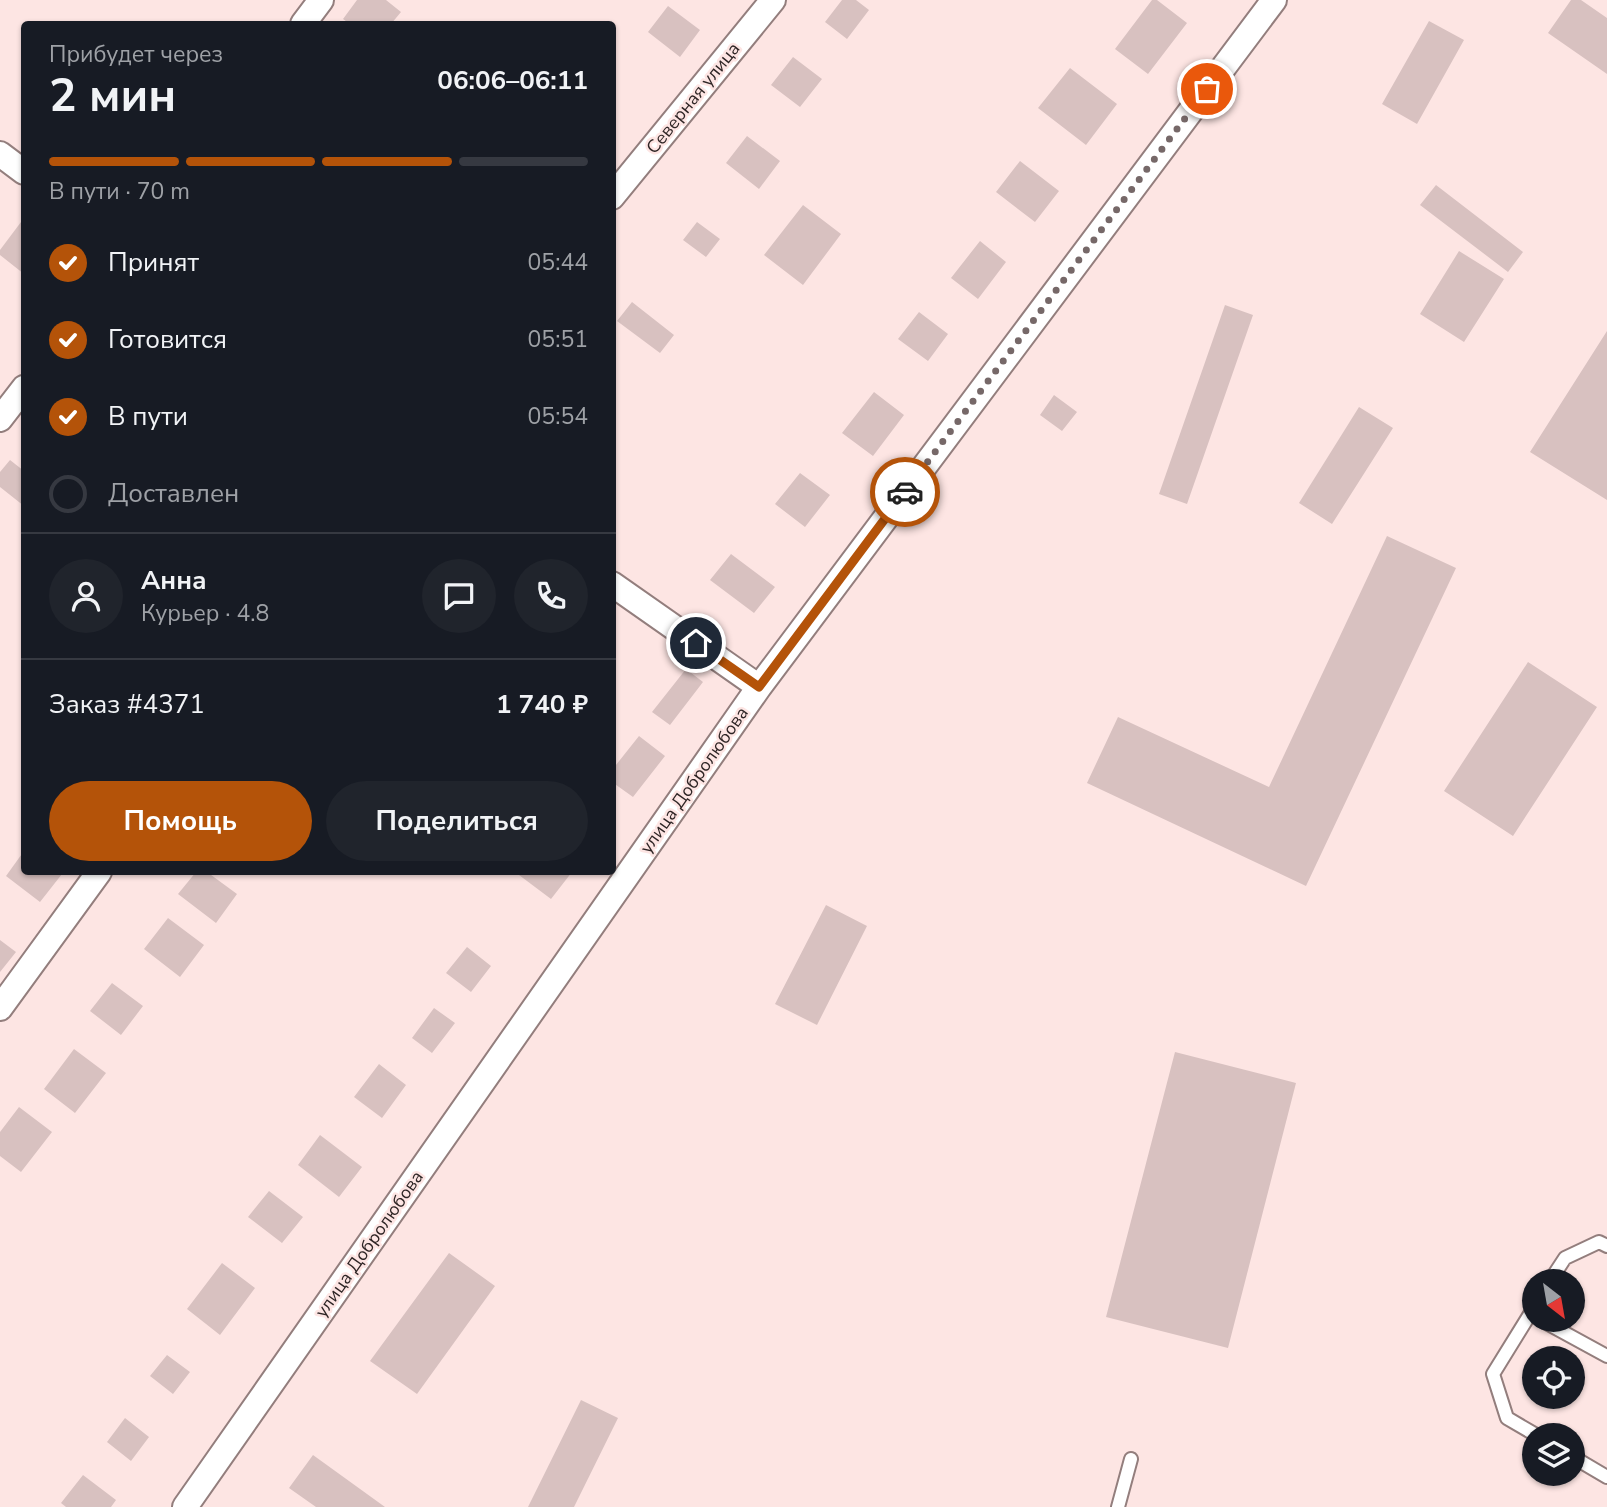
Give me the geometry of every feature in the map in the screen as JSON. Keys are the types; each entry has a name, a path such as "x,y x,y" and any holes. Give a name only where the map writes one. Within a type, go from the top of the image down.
{"street":[{"path":"305,21 321,0"},
{"name":"Северная улица","path":"616,192 774,0"},
{"name":"улица Добролюбова","path":"186,1507 759,687 1274,0"},
{"path":"0,154 21,170"},
{"path":"0,419 21,392"},
{"path":"616,587 759,687"},
{"path":"0,1008 97,875"}],"lane":[{"path":"1558,1269 1565,1258 1598,1242 1607,1246"},
{"path":"1522,1332 1493,1374 1507,1418 1522,1427"},
{"path":"1566,1332 1607,1356"},
{"path":"1118,1507 1131,1459"},
{"path":"1585,1464 1607,1477"}],"building":[{"path":"357,0 386,0 401,12 394,21 343,19"},
{"path":"842,0 856,0 869,10 847,39 825,22"},
{"path":"1152,0 1157,0 1187,23 1148,74 1115,49"},
{"path":"1571,0 1581,0 1607,18 1607,74 1548,33"},
{"path":"668,6 700,30 680,57 648,32"},
{"path":"1429,21 1464,40 1417,124 1382,104"},
{"path":"793,57 822,79 800,107 771,85"},
{"path":"1070,68 1117,104 1086,145 1038,108"},
{"path":"747,136 780,161 759,189 726,163"},
{"path":"1020,161 1059,191 1035,222 996,192"},
{"path":"1436,185 1523,252 1508,272 1420,205"},
{"path":"803,205 841,234 803,285 764,255"},
{"path":"21,222 21,272 0,255 0,250"},
{"path":"697,222 720,239 706,257 683,240"},
{"path":"980,241 1006,262 978,299 951,278"},
{"path":"1459,251 1504,279 1464,342 1420,314"},
{"path":"632,302 674,335 660,353 617,321"},
{"path":"1225,305 1253,315 1187,504 1159,494"},
{"path":"919,312 948,334 928,361 898,339"},
{"path":"1607,331 1607,500 1530,452"},
{"path":"874,392 904,415 873,456 842,433"},
{"path":"1054,395 1077,412 1062,431 1040,415"},
{"path":"1359,407 1393,428 1332,524 1299,503"},
{"path":"10,460 21,469 21,504 0,487 0,472"},
{"path":"800,473 830,495 805,527 775,504"},
{"path":"1387,536 1456,568 1306,886 1087,783 1118,717 1269,787"},
{"path":"731,554 775,587 754,613 710,580"},
{"path":"1528,662 1597,707 1513,836 1444,791"},
{"path":"686,669 703,682 670,725 652,712"},
{"path":"639,736 665,756 633,797 616,785 616,765"},
{"path":"21,855 21,875 61,875 40,902 6,876"},
{"path":"194,875 211,875 237,894 216,923 178,894"},
{"path":"519,875 570,875 551,899"},
{"path":"826,905 867,926 817,1025 775,1004"},
{"path":"168,918 204,945 180,977 144,949"},
{"path":"0,940 16,952 0,972"},
{"path":"467,947 491,966 471,992 446,973"},
{"path":"112,983 143,1006 121,1035 90,1011"},
{"path":"434,1008 455,1023 432,1053 412,1038"},
{"path":"74,1049 106,1073 75,1113 44,1089"},
{"path":"1175,1052 1296,1083 1228,1348 1106,1317"},
{"path":"379,1064 406,1085 382,1118 354,1097"},
{"path":"19,1107 52,1132 21,1172 0,1156 0,1132"},
{"path":"320,1135 362,1167 339,1197 298,1165"},
{"path":"269,1191 303,1217 282,1243 248,1217"},
{"path":"449,1253 495,1286 417,1394 370,1361"},
{"path":"222,1263 255,1288 220,1335 187,1309"},
{"path":"167,1355 190,1372 173,1394 150,1376"},
{"path":"581,1400 618,1418 574,1507 528,1507"},
{"path":"125,1418 149,1437 131,1461 107,1442"},
{"path":"313,1455 385,1507 316,1507 289,1488"},
{"path":"83,1475 116,1500 111,1507 66,1507 61,1503"}],"way so far":[{"path":"905,492 1207,89"}],"route":[{"path":"696,643 759,687 905,492"}]}
